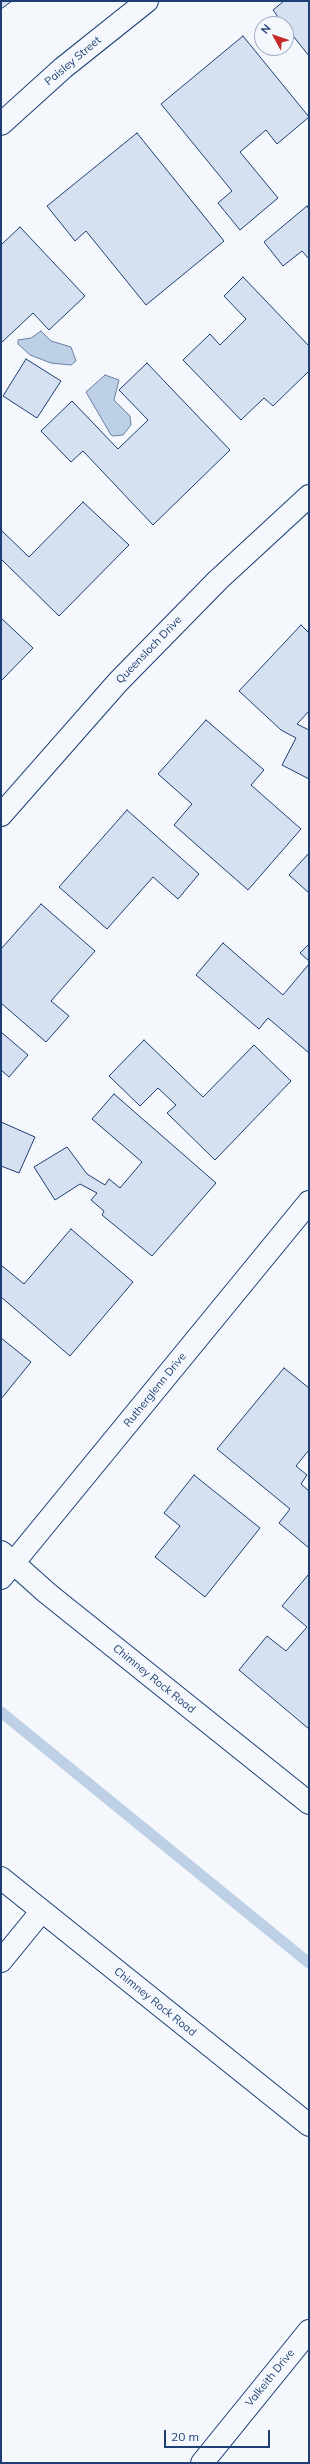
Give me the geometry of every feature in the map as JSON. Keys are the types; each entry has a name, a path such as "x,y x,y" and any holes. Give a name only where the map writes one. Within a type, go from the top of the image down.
{"street":[{"name":"Paisley Street","path":"1,124 63,68 147,1"},
{"name":"Queensloch Drive","path":"1,815 118,682 218,580 309,496"},
{"name":"Rutherglenn Drive","path":"5,1564 309,1202"},
{"name":"Chimney Rock Road","path":"5,1564 47,1593 309,1803"},
{"name":"Chimney Rock Road","path":"1,1878 41,1912 309,2125"},
{"path":"1,1961 41,1912"},
{"name":"Valkeith Drive","path":"202,2463 309,2331"}],"water":[{"path":"41,331 51,341 71,347 76,361 71,365 51,363 30,355 18,344 18,340 31,338"},
{"path":"105,375 119,380 114,400 130,416 131,425 123,435 111,435 86,392"}],"building":[{"path":"1,1 12,1 1,9"},
{"path":"284,1 309,1 309,56 294,37 294,16 277,16 273,10"},
{"path":"243,36 254,50 254,56 259,56 309,117 277,144 266,130 240,152 278,198 240,230 218,203 232,191 161,104"},
{"path":"137,133 224,241 146,305 86,231 75,241 47,206"},
{"path":"307,206 309,209 309,259 302,251 283,266 264,242"},
{"path":"20,227 85,296 49,330 33,313 1,343 1,245"},
{"path":"243,277 309,346 309,371 273,406 264,398 241,420 183,360 210,334 220,345 246,319 224,296"},
{"path":"26,359 61,381 37,418 3,396"},
{"path":"147,363 230,450 153,525 83,451 71,462 41,431 72,401 118,449 148,420 119,390"},
{"path":"83,502 129,545 59,616 1,559 1,530 29,557"},
{"path":"1,618 33,648 1,681"},
{"path":"301,625 309,633 309,711 297,724 309,730 309,779 282,765 296,738 281,730 239,691"},
{"path":"206,720 264,770 251,785 301,829 248,890 174,825 192,804 158,774"},
{"path":"127,810 199,874 178,899 153,877 107,929 59,887"},
{"path":"309,853 309,893 289,875"},
{"path":"41,904 95,951 51,1001 69,1016 46,1042 1,1003 1,949"},
{"path":"223,943 283,995 309,964 309,1053 268,1018 259,1029 196,975"},
{"path":"309,944 309,961 300,953"},
{"path":"1,1032 28,1055 9,1077 1,1070"},
{"path":"144,1040 203,1097 254,1045 291,1081 215,1160 167,1113 176,1105 158,1088 140,1106 109,1076"},
{"path":"114,1094 216,1183 152,1256 102,1215 104,1211 91,1200 97,1193 80,1184 55,1200 34,1167 67,1147 87,1174 105,1185 109,1179 120,1188 142,1162 92,1119"},
{"path":"1,1122 35,1137 19,1173 1,1166"},
{"path":"71,1229 133,1282 70,1356 1,1297 1,1265 24,1284"},
{"path":"1,1338 31,1362 1,1399"},
{"path":"284,1368 309,1388 309,1450 296,1466 307,1475 301,1484 309,1491 309,1548 279,1523 290,1509 217,1449"},
{"path":"194,1475 260,1528 205,1597 155,1557 180,1526 164,1513"},
{"path":"309,1574 309,1729 239,1670 267,1636 286,1651 307,1627 282,1606"}],"waterway":[{"path":"1,1712 309,1963"}]}
